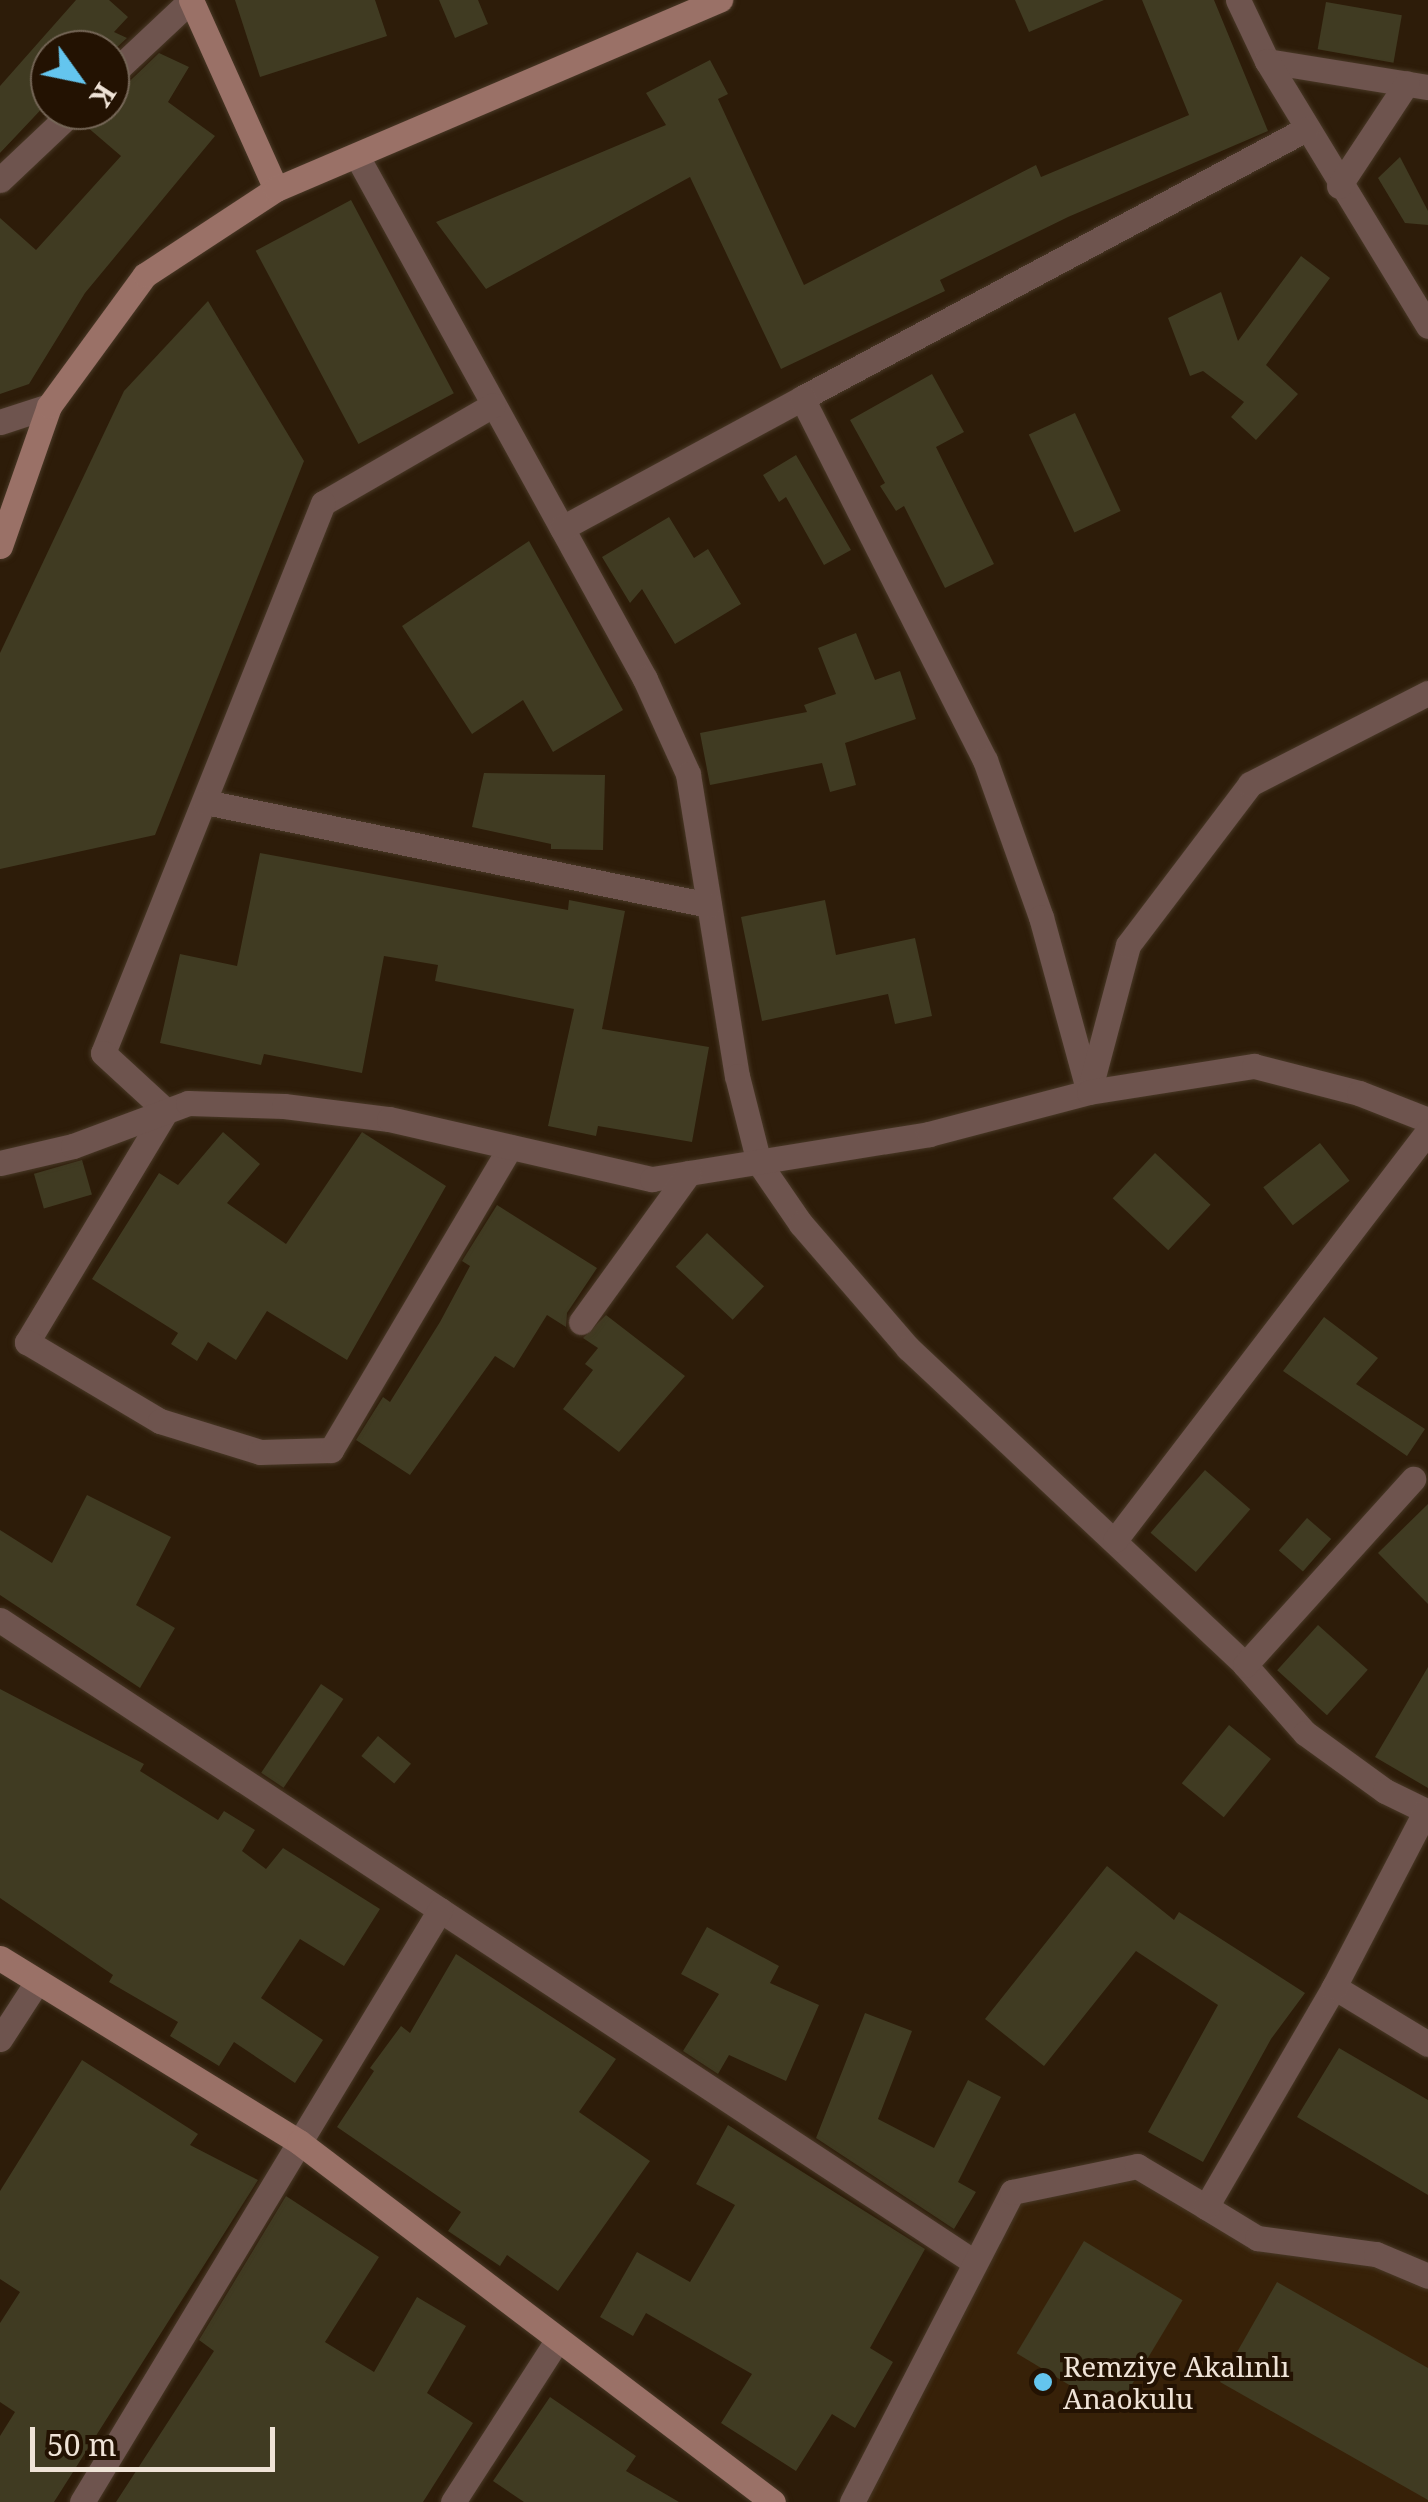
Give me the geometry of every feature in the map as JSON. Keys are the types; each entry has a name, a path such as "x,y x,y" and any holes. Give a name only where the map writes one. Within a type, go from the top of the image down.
{"street":[{"path":"130,57 190,0 276,189"},
{"path":"0,546 49,406 145,274 276,189 358,158 720,0"},
{"path":"1238,0 1266,60 1339,186 1428,326"},
{"path":"1266,60 1418,85 1339,186"},
{"path":"562,528 1306,129"},
{"path":"0,180 53,130"},
{"path":"358,158 562,528 688,774 759,1164 801,1224 908,1348 1245,1665 1305,1733 1427,1812 1334,1987 1206,2207"},
{"path":"802,398 985,760 1041,917 1089,1092"},
{"path":"166,1112 103,1053 323,503 493,405"},
{"path":"0,422 49,406"},
{"path":"1089,1092 1128,944 1250,784 1428,693"},
{"path":"205,802 709,906"},
{"path":"0,1163 73,1146 188,1104 284,1106 389,1119 652,1179 930,1134 1089,1092 1254,1066 1359,1093 1428,1120"},
{"path":"166,1112 28,1342 160,1422 260,1452 331,1450 510,1147"},
{"path":"1115,1540 1428,1131"},
{"path":"581,1322 688,1173"},
{"path":"1245,1665 1413,1478"},
{"path":"0,1620 974,2262"},
{"path":"82,2502 440,1910"},
{"path":"0,1958 299,2142 747,2495 773,2502"},
{"path":"0,2039 36,1982"},
{"path":"1334,1987 1428,2044"},
{"path":"852,2502 1012,2192 1137,2166 1257,2238 1376,2254 1428,2276"},
{"path":"452,2502 556,2342"}],"shaded area":[{"path":"1137,2166 1257,2238 1428,2276 1428,2502 852,2502 1012,2192"}],"building":[{"path":"76,0 109,0 128,17 116,30 49,30"},
{"path":"235,0 375,0 387,36 260,77"},
{"path":"439,0 478,0 488,24 455,38"},
{"path":"1015,0 1104,0 1029,32"},
{"path":"1142,0 1214,0 1268,131 1068,217 940,280 945,291 781,369 690,177 486,289 436,222 666,125 646,93 710,60 728,94 718,99 804,285 1036,165 1041,177 1189,115"},
{"path":"1326,2 1402,15 1393,63 1318,49"},
{"path":"30,52 30,121 0,153 0,86"},
{"path":"159,53 189,67 168,102 215,136 85,293 29,384 0,394 0,218 36,250 121,156 91,130 130,130 130,81"},
{"path":"1400,157 1428,211 1428,225 1405,223 1378,178"},
{"path":"351,200 454,393 358,444 256,251"},
{"path":"1301,256 1330,278 1266,365 1298,394 1256,440 1231,417 1244,402 1203,371 1190,376 1168,318 1221,292 1238,341"},
{"path":"208,301 304,461 155,835 0,869 0,653 124,391"},
{"path":"932,374 964,432 936,447 994,564 945,588 904,506 896,511 880,486 885,483 850,420"},
{"path":"1075,413 1121,511 1074,532 1029,435"},
{"path":"796,455 851,550 824,565 786,497 779,502 763,475"},
{"path":"669,517 694,558 708,549 741,604 675,644 642,589 630,603 602,557"},
{"path":"529,541 623,710 553,752 523,700 472,734 402,626"},
{"path":"856,633 875,680 900,671 916,719 845,743 856,785 830,792 822,763 710,785 700,733 807,712 804,705 836,694 818,648"},
{"path":"484,773 605,775 603,850 551,849 551,844 472,827"},
{"path":"260,853 568,910 569,900 625,911 602,1029 709,1047 692,1142 598,1126 596,1136 548,1126 574,1009 435,981 438,965 384,956 362,1073 264,1054 261,1065 160,1043 180,954 237,966"},
{"path":"825,900 836,955 915,938 932,1016 895,1024 888,994 762,1021 741,917"},
{"path":"223,1132 260,1164 227,1203 286,1244 362,1132 446,1186 347,1360 267,1311 236,1360 208,1342 197,1361 171,1344 178,1333 92,1279 159,1173 178,1185"},
{"path":"1320,1143 1350,1181 1293,1225 1263,1187"},
{"path":"1155,1153 1211,1205 1168,1250 1113,1198"},
{"path":"82,1160 92,1195 44,1208 34,1174"},
{"path":"497,1205 597,1268 567,1313 566,1327 547,1315 514,1368 495,1356 410,1475 356,1440 383,1397 390,1402 440,1322 470,1266 462,1261"},
{"path":"707,1233 764,1286 733,1320 676,1267"},
{"path":"606,1315 685,1376 619,1452 563,1409 593,1370 585,1364 598,1348 583,1338"},
{"path":"1324,1317 1378,1358 1356,1384 1425,1429 1407,1456 1283,1371"},
{"path":"1205,1470 1250,1509 1196,1572 1151,1533"},
{"path":"87,1495 171,1537 136,1605 175,1628 140,1688 0,1595 0,1530 52,1563"},
{"path":"1428,1504 1428,1604 1378,1553"},
{"path":"1307,1518 1331,1539 1303,1571 1279,1550"},
{"path":"1318,1625 1368,1670 1327,1715 1277,1670"},
{"path":"1428,1667 1428,1788 1375,1757"},
{"path":"321,1684 343,1699 284,1788 261,1773"},
{"path":"0,1689 144,1764 140,1771 218,1820 224,1811 255,1830 242,1851 266,1869 283,1848 380,1909 344,1966 300,1939 261,1998 323,2040 295,2083 234,2042 219,2066 170,2036 178,2022 109,1982 113,1975 0,1898"},
{"path":"1229,1725 1271,1759 1224,1817 1182,1783"},
{"path":"378,1736 411,1764 394,1784 361,1756"},
{"path":"1107,1866 1174,1920 1179,1912 1305,1993 1271,2039 1203,2162 1148,2132 1218,2005 1136,1951 1044,2066 985,2019"},
{"path":"707,1927 779,1966 770,1983 819,2005 786,2081 729,2055 718,2074 683,2051 719,1994 681,1974"},
{"path":"456,1954 616,2059 579,2112 650,2161 558,2291 507,2255 500,2266 448,2231 461,2212 337,2127 374,2071 370,2068 401,2026 410,2033"},
{"path":"865,2013 912,2031 878,2119 934,2148 968,2080 1001,2097 958,2182 976,2192 954,2229 816,2138"},
{"path":"1339,2048 1428,2100 1428,2195 1297,2117"},
{"path":"82,2060 198,2134 190,2145 258,2180 54,2502 0,2502 0,2436 15,2412 0,2402 0,2323 20,2292 0,2279 0,2191"},
{"path":"728,2125 925,2249 870,2348 893,2362 855,2428 832,2414 796,2471 721,2423 752,2374 646,2313 633,2336 600,2317 637,2252 690,2282 735,2205 696,2184"},
{"path":"286,2196 379,2257 325,2342 374,2372 417,2297 466,2326 427,2393 473,2423 423,2502 116,2502 214,2351 199,2340"},
{"name":"Remziye Akalınlı Anaokulu","path":"1084,2241 1183,2300 1115,2413 1017,2353"},
{"path":"1277,2282 1428,2368 1428,2500 1220,2382"},
{"path":"550,2397 636,2456 626,2471 679,2502 524,2502 493,2481"}],"place":[{"name":"Remziye Akalınlı Anaokulu","path":"1043,2382"}]}
